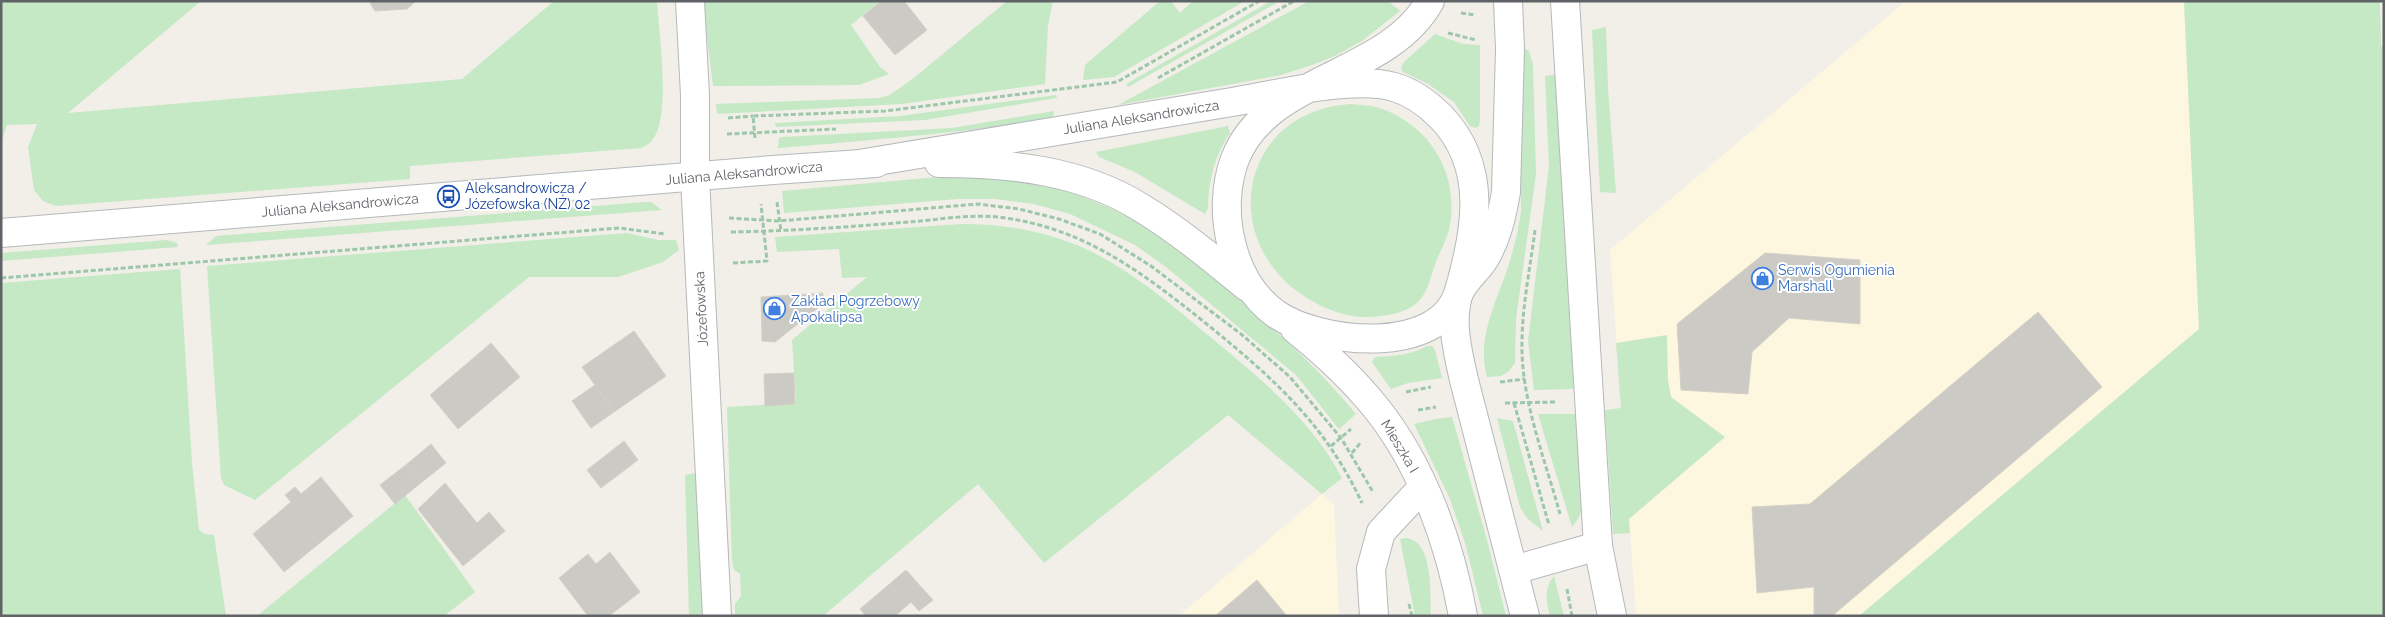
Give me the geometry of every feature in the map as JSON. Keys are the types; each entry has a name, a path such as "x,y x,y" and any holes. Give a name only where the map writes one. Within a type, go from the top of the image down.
{"street":[{"name":"Józefowska","path":"690,1 697,224 717,616"},
{"path":"1425,9 1399,35 1358,63 1276,106 1258,123 1236,157 1225,196 1229,233 1244,277 1267,305 1308,330 1356,338 1386,338 1427,328 1453,306 1458,294 1484,258 1502,216 1507,170 1508,1"},
{"path":"1565,1 1598,546 1612,616"},
{"name":"Juliana Aleksandrowicza","path":"859,164 1338,84 1364,83 1394,87 1432,108 1449,125 1463,148 1471,167 1476,207 1474,229 1458,294"},
{"name":"Juliana Aleksandrowicza","path":"1,233 859,164 973,163 1024,167 1075,179 1140,207 1202,250 1267,305"},
{"path":"1458,294 1455,318 1456,341 1465,384 1525,616"},
{"name":"Mieszka I","path":"1267,305 1339,366 1377,409 1406,453 1423,487 1447,549 1457,583 1463,616"},
{"path":"1374,616 1371,569 1384,532 1423,487"},
{"path":"1514,570 1598,546"}],"path":[{"path":"1151,82 1294,1"},
{"path":"1425,9 1443,31 1477,40 1509,39"},
{"path":"695,135 837,129"},
{"path":"1,278 619,228 666,234 697,224 779,221 978,204 1019,209 1060,219 1100,234 1151,266 1240,334 1290,377 1352,453 1384,532"},
{"path":"697,224 781,231 996,217 1030,223 1091,243 1142,275 1266,373 1305,414 1330,446 1357,492 1384,532"},
{"path":"1536,220 1523,328 1524,378 1566,555 1572,616"},
{"path":"1330,446 1377,409 1412,390 1524,378"},
{"path":"1514,403 1566,555"},
{"path":"1408,596 1412,616"}],"shaded area":[{"path":"1906,1 2184,1 2199,329 1859,616 1636,616 1610,250"},
{"path":"1322,494 1334,504 1339,616 1179,616"}],"green space":[{"path":"1,1 201,1 68,113 462,79 554,1 657,1 663,90 662,108 655,136 641,148 410,166 410,179 56,206 43,201 34,190 28,147 37,124 7,125 1,143"},
{"path":"705,1 880,1 851,25 880,67 889,74 859,85 713,86 705,21"},
{"path":"1007,1 1053,1 1048,25 1045,84 902,104 717,114 716,104 879,98 890,95 915,77"},
{"path":"1160,1 1171,1 1180,13 1193,1 1245,1 1114,77 1083,80 1085,65"},
{"path":"1271,1 1280,1 1128,87 1126,84"},
{"path":"1309,1 1388,1 1400,11 1362,41 1335,56 1312,65 1281,75 1118,105"},
{"path":"2184,1 2380,1 2381,46 2384,47 2384,616 1859,616 2199,329"},
{"path":"1606,27 1608,89 1616,193 1600,192 1592,30"},
{"path":"1435,34 1463,44 1480,45 1480,120 1479,126 1475,128 1470,126 1454,102 1428,84 1403,72 1401,67 1404,62"},
{"path":"1519,45 1529,51 1533,65 1536,174 1516,319 1515,363 1509,371 1501,376 1487,377 1484,362 1486,334 1489,320 1509,264 1521,211"},
{"path":"1555,75 1574,389 1534,390 1528,341 1549,166 1545,76"},
{"path":"1056,95 1057,98 925,120 776,127 775,123 900,116"},
{"path":"1350,104 1376,107 1412,125 1426,138 1437,154 1445,171 1450,190 1452,210 1449,230 1427,289 1417,303 1401,312 1389,315 1362,317 1346,315 1330,310 1307,298 1278,274 1260,245 1251,214 1253,183 1264,154 1284,130 1313,112"},
{"path":"1054,111 1053,117 985,128 778,148 779,138 782,137 952,128"},
{"path":"1228,126 1230,133 1216,159 1209,188 1208,208 1205,214 1135,172 1099,157 1096,152"},
{"path":"971,174 1026,182 1062,190 1097,202 1145,227 1190,259 1265,322 1312,366 1356,414 1339,429 1296,375 1166,267 1135,245 1070,214 1034,204 995,199 958,199 784,213 782,191"},
{"path":"651,202 662,210 206,245 216,236"},
{"path":"961,224 993,225 1040,233 1086,249 1133,276 1189,319 1280,398 1315,436 1342,478 1322,494 1228,415 1044,563 978,484 823,616 735,616 735,604 741,596 740,574 734,570 732,561 727,407 796,403 792,340 867,277 842,278 839,249 777,252 775,237"},
{"path":"627,233 658,240 676,240 679,250 663,262 618,277 529,277 255,500 224,485 221,478 207,266"},
{"path":"167,240 177,243 178,247 1,261 1,253"},
{"path":"180,269 192,463 199,530 205,534 214,535 226,616 1,616 1,283"},
{"path":"1667,335 1668,379 1671,397 1725,437 1629,519 1630,533 1613,534 1605,410 1621,408 1616,343"},
{"path":"1432,346 1435,350 1442,378 1408,383 1391,389 1372,362 1375,357 1409,353"},
{"path":"1538,414 1576,414 1582,509 1572,527"},
{"path":"1452,417 1487,540 1506,616 1483,616 1466,546 1450,499 1414,424"},
{"path":"1497,418 1513,421 1543,531 1527,518 1520,507"},
{"path":"696,473 704,616 689,616 685,475"},
{"path":"405,495 475,592 444,616 257,616"},
{"path":"1406,538 1415,541 1422,548 1426,558 1429,570 1431,616 1415,616 1400,539"},
{"path":"1554,576 1564,616 1550,616 1547,590"}],"building":[{"path":"373,1 416,1 407,9 375,11 370,3"},
{"path":"881,1 904,1 927,30 895,55 863,16"},
{"path":"1765,253 1860,260 1860,324 1789,318 1752,352 1748,394 1681,390 1677,324"},
{"path":"823,293 823,304 775,342 762,341 761,297"},
{"path":"2038,312 2102,387 1832,616 1814,616 1814,587 1757,593 1752,507 1810,504"},
{"path":"634,331 666,376 614,412 582,367"},
{"path":"491,343 520,377 458,429 430,395"},
{"path":"794,373 795,404 765,406 764,374"},
{"path":"595,385 614,412 591,428 572,401"},
{"path":"624,441 638,460 601,488 587,470"},
{"path":"431,444 446,463 422,482 407,464"},
{"path":"407,464 422,482 395,504 380,485"},
{"path":"321,477 353,516 284,572 253,534 291,502 285,495 295,487 301,494"},
{"path":"445,483 477,523 489,512 505,531 463,566 418,509"},
{"path":"610,552 640,592 609,616 588,616 559,578 588,554 596,564"},
{"path":"906,570 933,600 919,611 911,602 895,616 866,616 860,609"},
{"path":"1257,580 1287,616 1215,616"}],"place":[{"name":"Aleksandrowicza / Józefowska (NŻ) 02","path":"449,196"},
{"name":"Serwis Ogumienia Marshall","path":"1762,278"},
{"name":"Zakład Pogrzebowy Apokalipsa","path":"775,309"}]}
